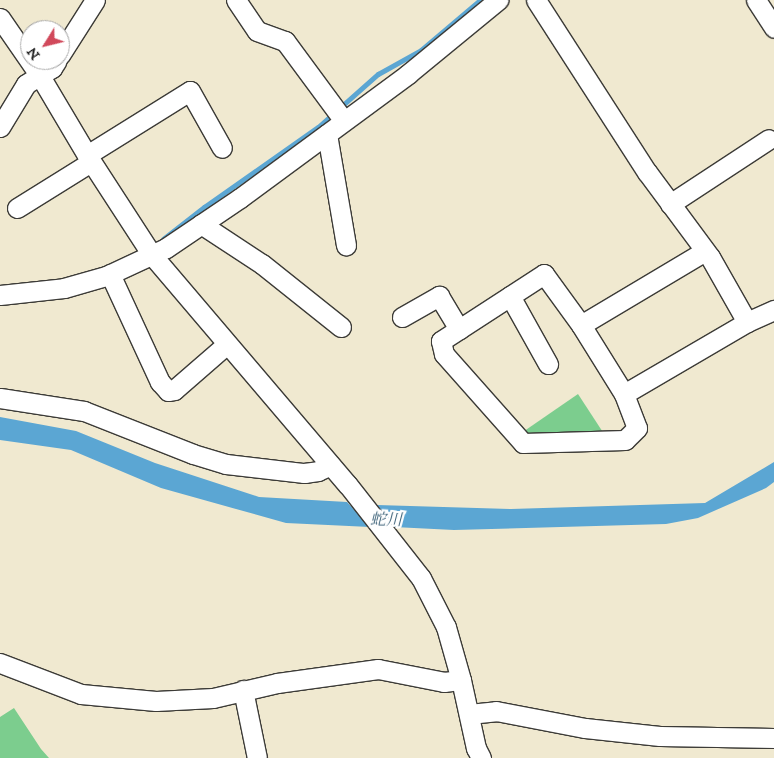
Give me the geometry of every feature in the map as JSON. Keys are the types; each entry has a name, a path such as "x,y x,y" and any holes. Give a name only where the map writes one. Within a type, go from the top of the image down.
{"street":[{"path":"70,39 95,0"},
{"path":"236,0 257,31 285,41 344,122"},
{"path":"0,295 64,288 110,274 152,255 202,224 344,122 408,74 498,0"},
{"path":"536,0 670,204 705,251 747,322"},
{"path":"756,0 774,28"},
{"path":"0,18 40,76 89,159 152,255 348,485 399,548 432,597 446,627 461,680 469,714 473,755"},
{"path":"0,127 26,84 49,70"},
{"path":"17,208 190,91 222,148"},
{"path":"327,134 346,245"},
{"path":"670,204 769,139"},
{"path":"202,224 262,264 341,327"},
{"path":"581,325 705,251"},
{"path":"110,274 160,382 168,391 174,390 227,344"},
{"path":"544,274 581,325 624,394 637,428 625,440 524,443 444,354 441,341 544,274"},
{"path":"402,317 439,296 459,329"},
{"path":"510,296 548,364"},
{"path":"624,394 747,322 774,310"},
{"path":"0,398 84,411 193,454 226,464 304,473 318,471 331,465"},
{"path":"0,664 81,694 156,701 193,700 277,682 378,669 444,682 461,680"},
{"path":"244,690 258,758"},
{"path":"469,714 496,711 585,728 660,736 774,738"}],"green space":[{"path":"578,394 608,440 517,436"},
{"path":"14,708 49,758 0,758 0,717"}],"water":[{"path":"0,417 76,431 155,463 259,497 347,502 370,527 286,523 161,488 71,450 0,440"},
{"path":"774,462 774,482 766,488 698,518 666,524 454,530 394,527 377,505 511,509 705,503"}],"waterway":[{"path":"163,239 204,207 318,127 378,74 421,50 480,0"}],"water label":[{"name":"蛇川","path":"386,520"}]}
